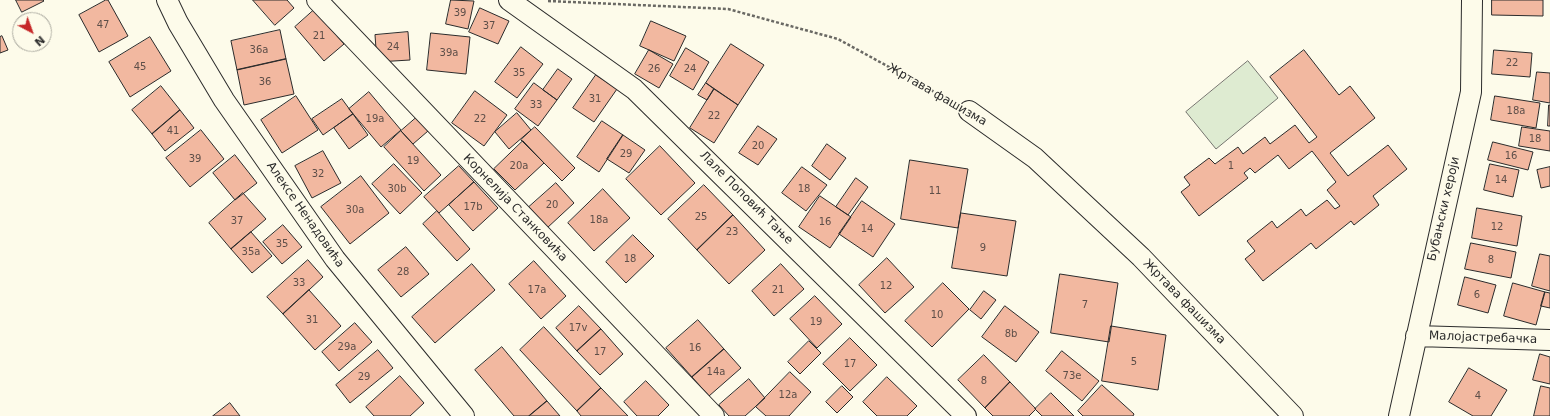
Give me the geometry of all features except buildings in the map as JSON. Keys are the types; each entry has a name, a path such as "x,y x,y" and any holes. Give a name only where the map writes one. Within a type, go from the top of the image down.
{"street":[{"name":"Алексе Ненадовића","path":"167,0 178,23 224,100 335,259 464,416"},
{"name":"Корнелија Станковића","path":"317,0 714,416"},
{"name":"Лале Поповић Тање","path":"509,0 634,89 966,416"},
{"name":"Бубањски хероји","path":"1399,416 1471,92 1472,0"},
{"name":"Жртава фашизма","path":"969,111 1035,158 1141,257 1293,416"},
{"name":"Малојастребачка","path":"1416,336 1550,340"}],"path":[{"name":"Жртава фашизма","path":"546,1 728,10 838,39 969,111"}],"green space":[{"path":"1248,61 1278,98 1216,149 1186,112"}]}
